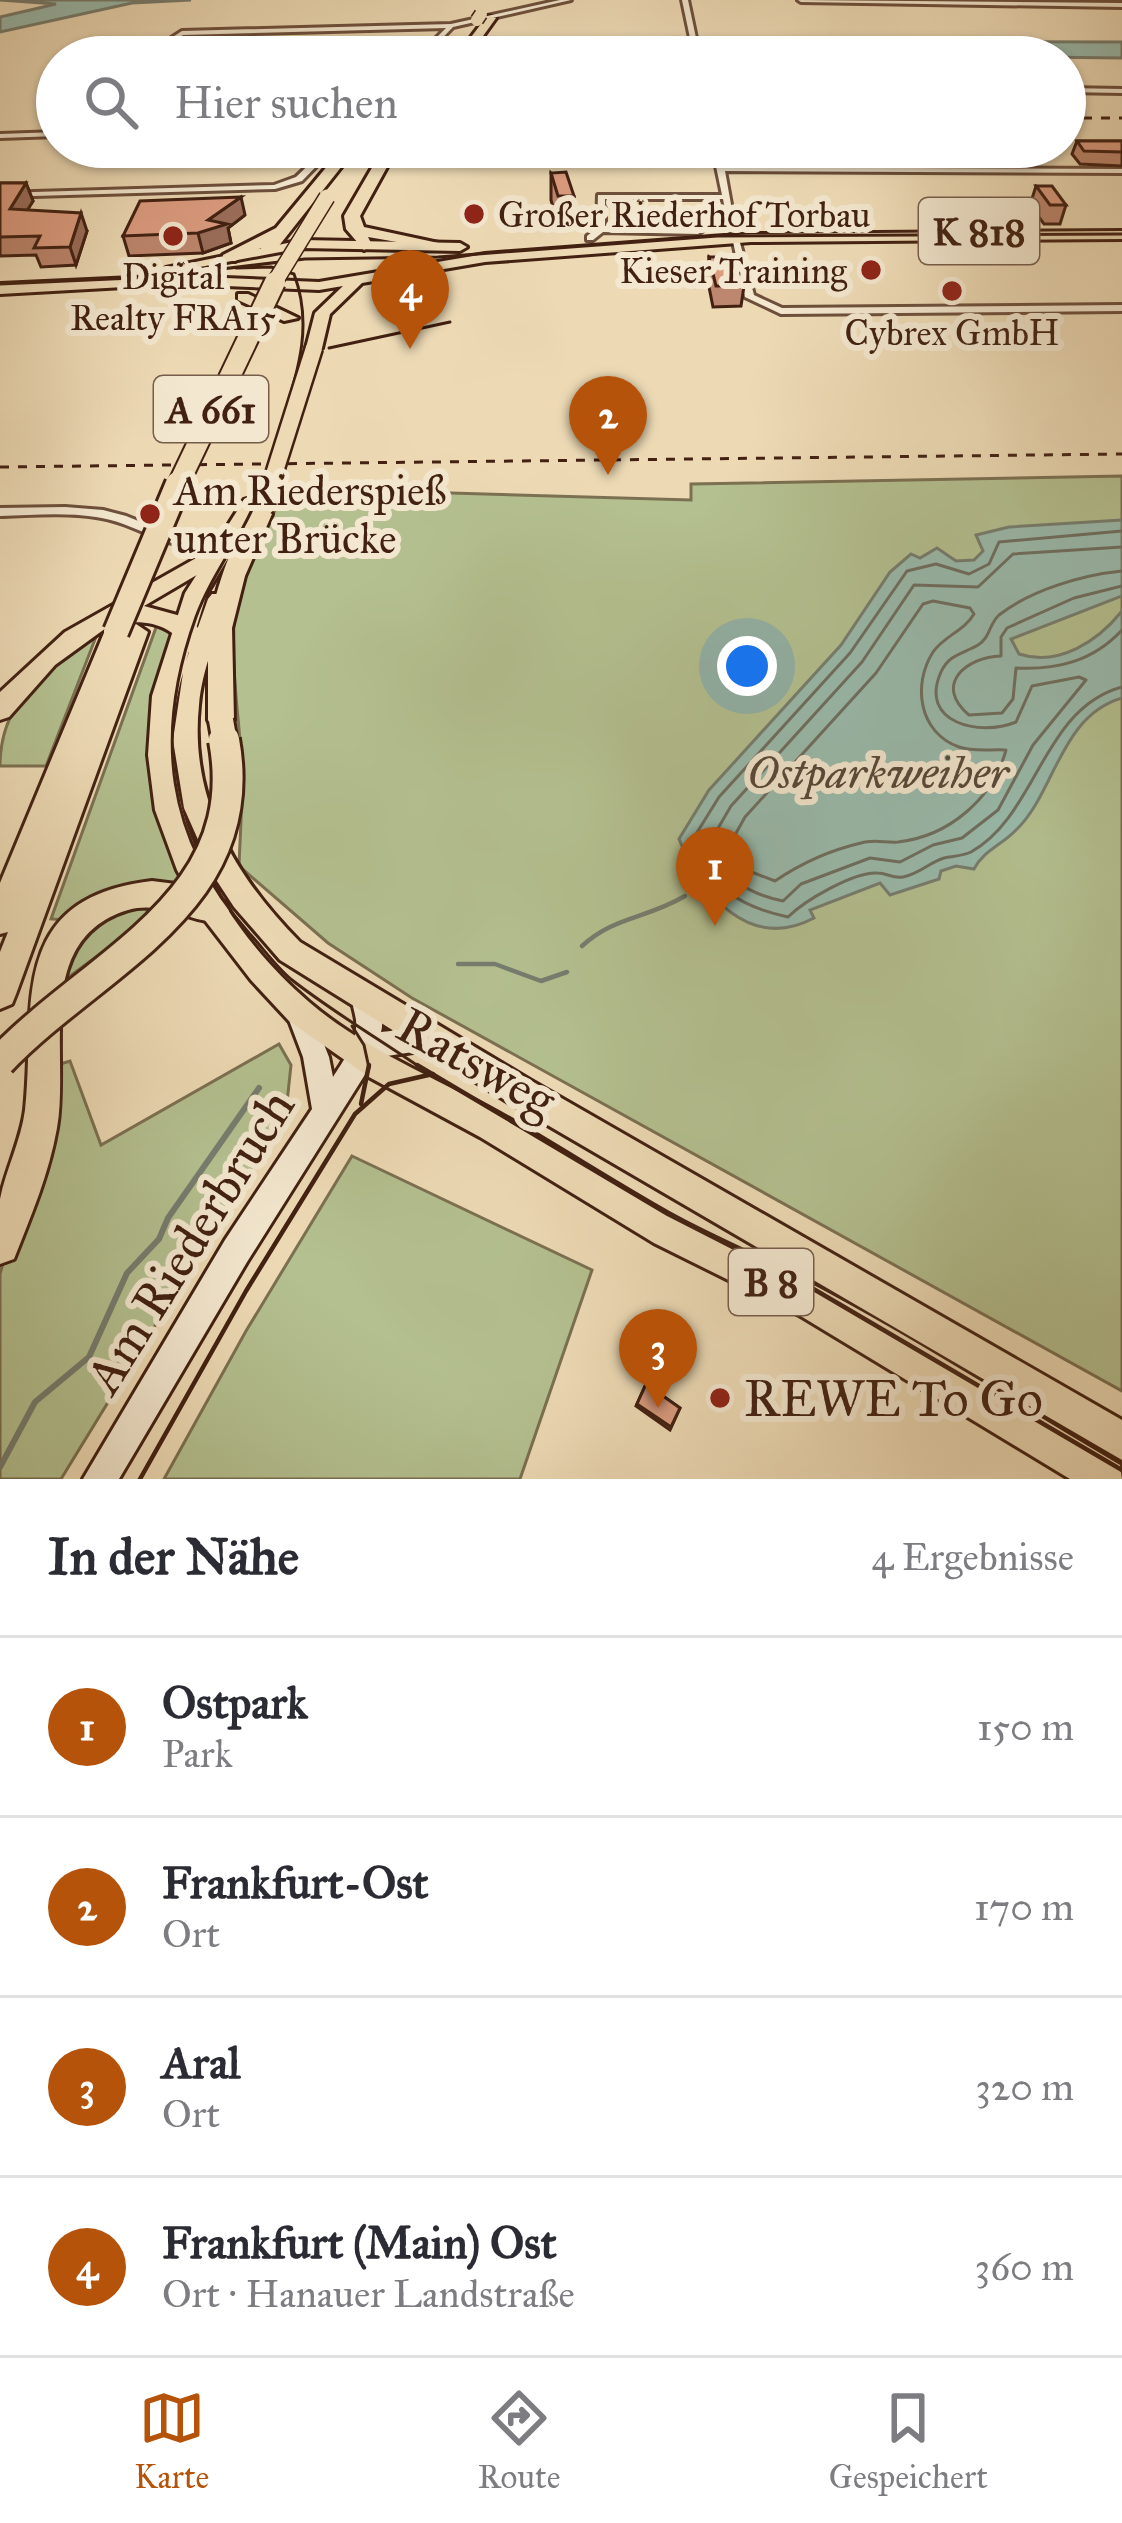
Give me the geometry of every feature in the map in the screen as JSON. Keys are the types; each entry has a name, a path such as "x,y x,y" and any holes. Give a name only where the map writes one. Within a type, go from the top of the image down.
{"highway":[{"path":"466,36 488,10"},
{"path":"263,254 333,168"},
{"name":"A 661","path":"0,921 116,629 286,286 353,168"},
{"path":"354,178 362,168"},
{"path":"378,168 354,208 359,237 437,247"},
{"path":"230,258 280,231 301,208"},
{"path":"0,1060 48,1009 156,926 208,866 224,833 230,805 221,720 220,628 259,507"},
{"path":"116,629 229,541"},
{"path":"179,546 186,561 184,575"},
{"path":"0,710 47,654 145,614 184,627 198,640 201,651"},
{"name":"A 661","path":"0,994 116,629"},
{"path":"0,1246 42,1112 45,992 58,951 96,910 126,898 165,895 214,911"}],"main road":[{"name":"K 818","path":"437,247 596,234 698,231 734,235"},
{"name":"K 818","path":"253,284 357,280 484,258 734,235 1122,233"},
{"path":"0,280 171,268 359,237 369,264"},
{"path":"317,243 369,264"},
{"path":"263,254 260,272 287,286 369,264"},
{"path":"253,284 263,254"},
{"name":"B 8","path":"259,507 307,349 326,310 369,264"},
{"path":"326,310 405,271"},
{"path":"130,282 218,290 290,318"},
{"path":"0,289 130,282 253,284 299,328 307,349"},
{"name":"Ratsweg","path":"259,507 202,580 184,627 164,696 161,774 173,830 214,911 299,1012 362,1056 491,1126 636,1214 811,1303 1106,1479"},
{"name":"Ratsweg","path":"259,507 227,575 201,651 187,705 185,743 194,799 212,847 231,883 273,935 308,964 430,1039 1122,1441"},
{"path":"362,1056 370,1026 363,998"},
{"path":"299,1012 316,1057 326,1110"},
{"path":"362,1056 383,1044 430,1039"},
{"name":"Am Riederbruch","path":"100,1479 362,1056"}],"street":[{"path":"177,36 451,26 568,0"},
{"path":"685,0 693,36"},
{"path":"801,0 1122,5"},
{"path":"441,36 451,26"},
{"path":"1086,90 1122,91"},
{"path":"0,136 36,135"},
{"path":"0,195 274,187 299,179 310,168"},
{"path":"1122,172 721,169 750,297 767,308 794,312 1122,308"},
{"path":"596,234 599,198 604,196 727,197"},
{"path":"0,512 107,514 179,546 229,541"}],"green space":[{"path":"1122,476 1122,1391 412,998 328,943 239,866 242,783 233,656 236,606 245,569 282,488 691,500 691,484"},
{"path":"158,622 178,629 157,698 186,881 67,920 51,919"},
{"path":"99,629 46,766 0,766 8,721 18,703 46,672"},
{"path":"145,905 149,918 62,982 73,953 91,930"},
{"path":"279,1044 291,1065 286,1112 61,1479 0,1479 0,1274 57,1065 70,1061 101,1145"},
{"path":"352,1156 592,1270 520,1479 164,1479 246,1331"}],"water":[{"path":"0,0 191,0 132,3 0,32 0,17 56,4"},
{"path":"1086,42 1122,42 1122,58 1086,58"},
{"name":"Ostparkweiher","path":"1122,520 1122,596 1011,639 1019,654 1063,654 1089,641 1122,611 1122,698 1101,707 1071,738 1029,814 1011,835 974,869 956,866 941,871 939,879 890,895 880,883 810,910 814,918 791,927 749,923 715,898 679,839 709,790 841,645 890,572 911,554 920,558 937,548 956,561 974,560 983,551 976,535 1009,527"}],"building":[{"path":"1086,141 1122,141 1122,152 1086,151"},
{"path":"566,172 574,196 558,196 551,173"},
{"path":"0,183 26,183 10,209 81,213 70,247 34,248 40,236 0,237"},
{"path":"1036,186 1052,186 1066,205 1050,205"},
{"path":"241,197 208,220 227,224 198,233 123,236 140,201"},
{"path":"709,257 737,257 744,286 716,286"},
{"path":"646,1384 680,1408 671,1427 637,1404"}],"waterway":[{"path":"696,890 704,888"},
{"path":"582,946 619,923 685,896"},
{"path":"458,964 495,964 541,981 567,972"},
{"path":"0,1467 35,1402 89,1357 127,1273 159,1239 168,1218 259,1088"}],"tram line":[{"path":"0,284 155,277 305,259 438,257 717,236 1122,234"},
{"path":"236,268 271,267 294,274 303,331 293,387 259,494 202,602 183,660 172,743 184,822 221,897 286,975 421,1068"},
{"path":"329,348 450,322"},
{"path":"352,1026 364,1045 369,1067"},
{"path":"417,1065 432,1074"},
{"path":"361,1104 369,1067"},
{"path":"140,1479 246,1291 355,1114 389,1084 432,1074"},
{"path":"432,1074 668,1214 805,1284 1122,1470"}],"railway":[{"path":"1086,118 1122,118"},
{"path":"0,467 1122,454"}],"place":[{"name":"Großer Riederhof Torbau","path":"474,214"},
{"name":"Digital Realty FRA15","path":"173,236"},
{"name":"Kieser Training","path":"871,270"},
{"name":"Cybrex GmbH","path":"952,291"},
{"name":"Frankfurt (Main) Ost","path":"410,349"},
{"name":"Frankfurt-Ost","path":"608,475"},
{"name":"Am Riederspieß unter Brücke","path":"150,514"},
{"name":"Ostpark","path":"715,926"},
{"name":"REWE To Go","path":"720,1398"},
{"name":"Aral","path":"658,1408"}]}
